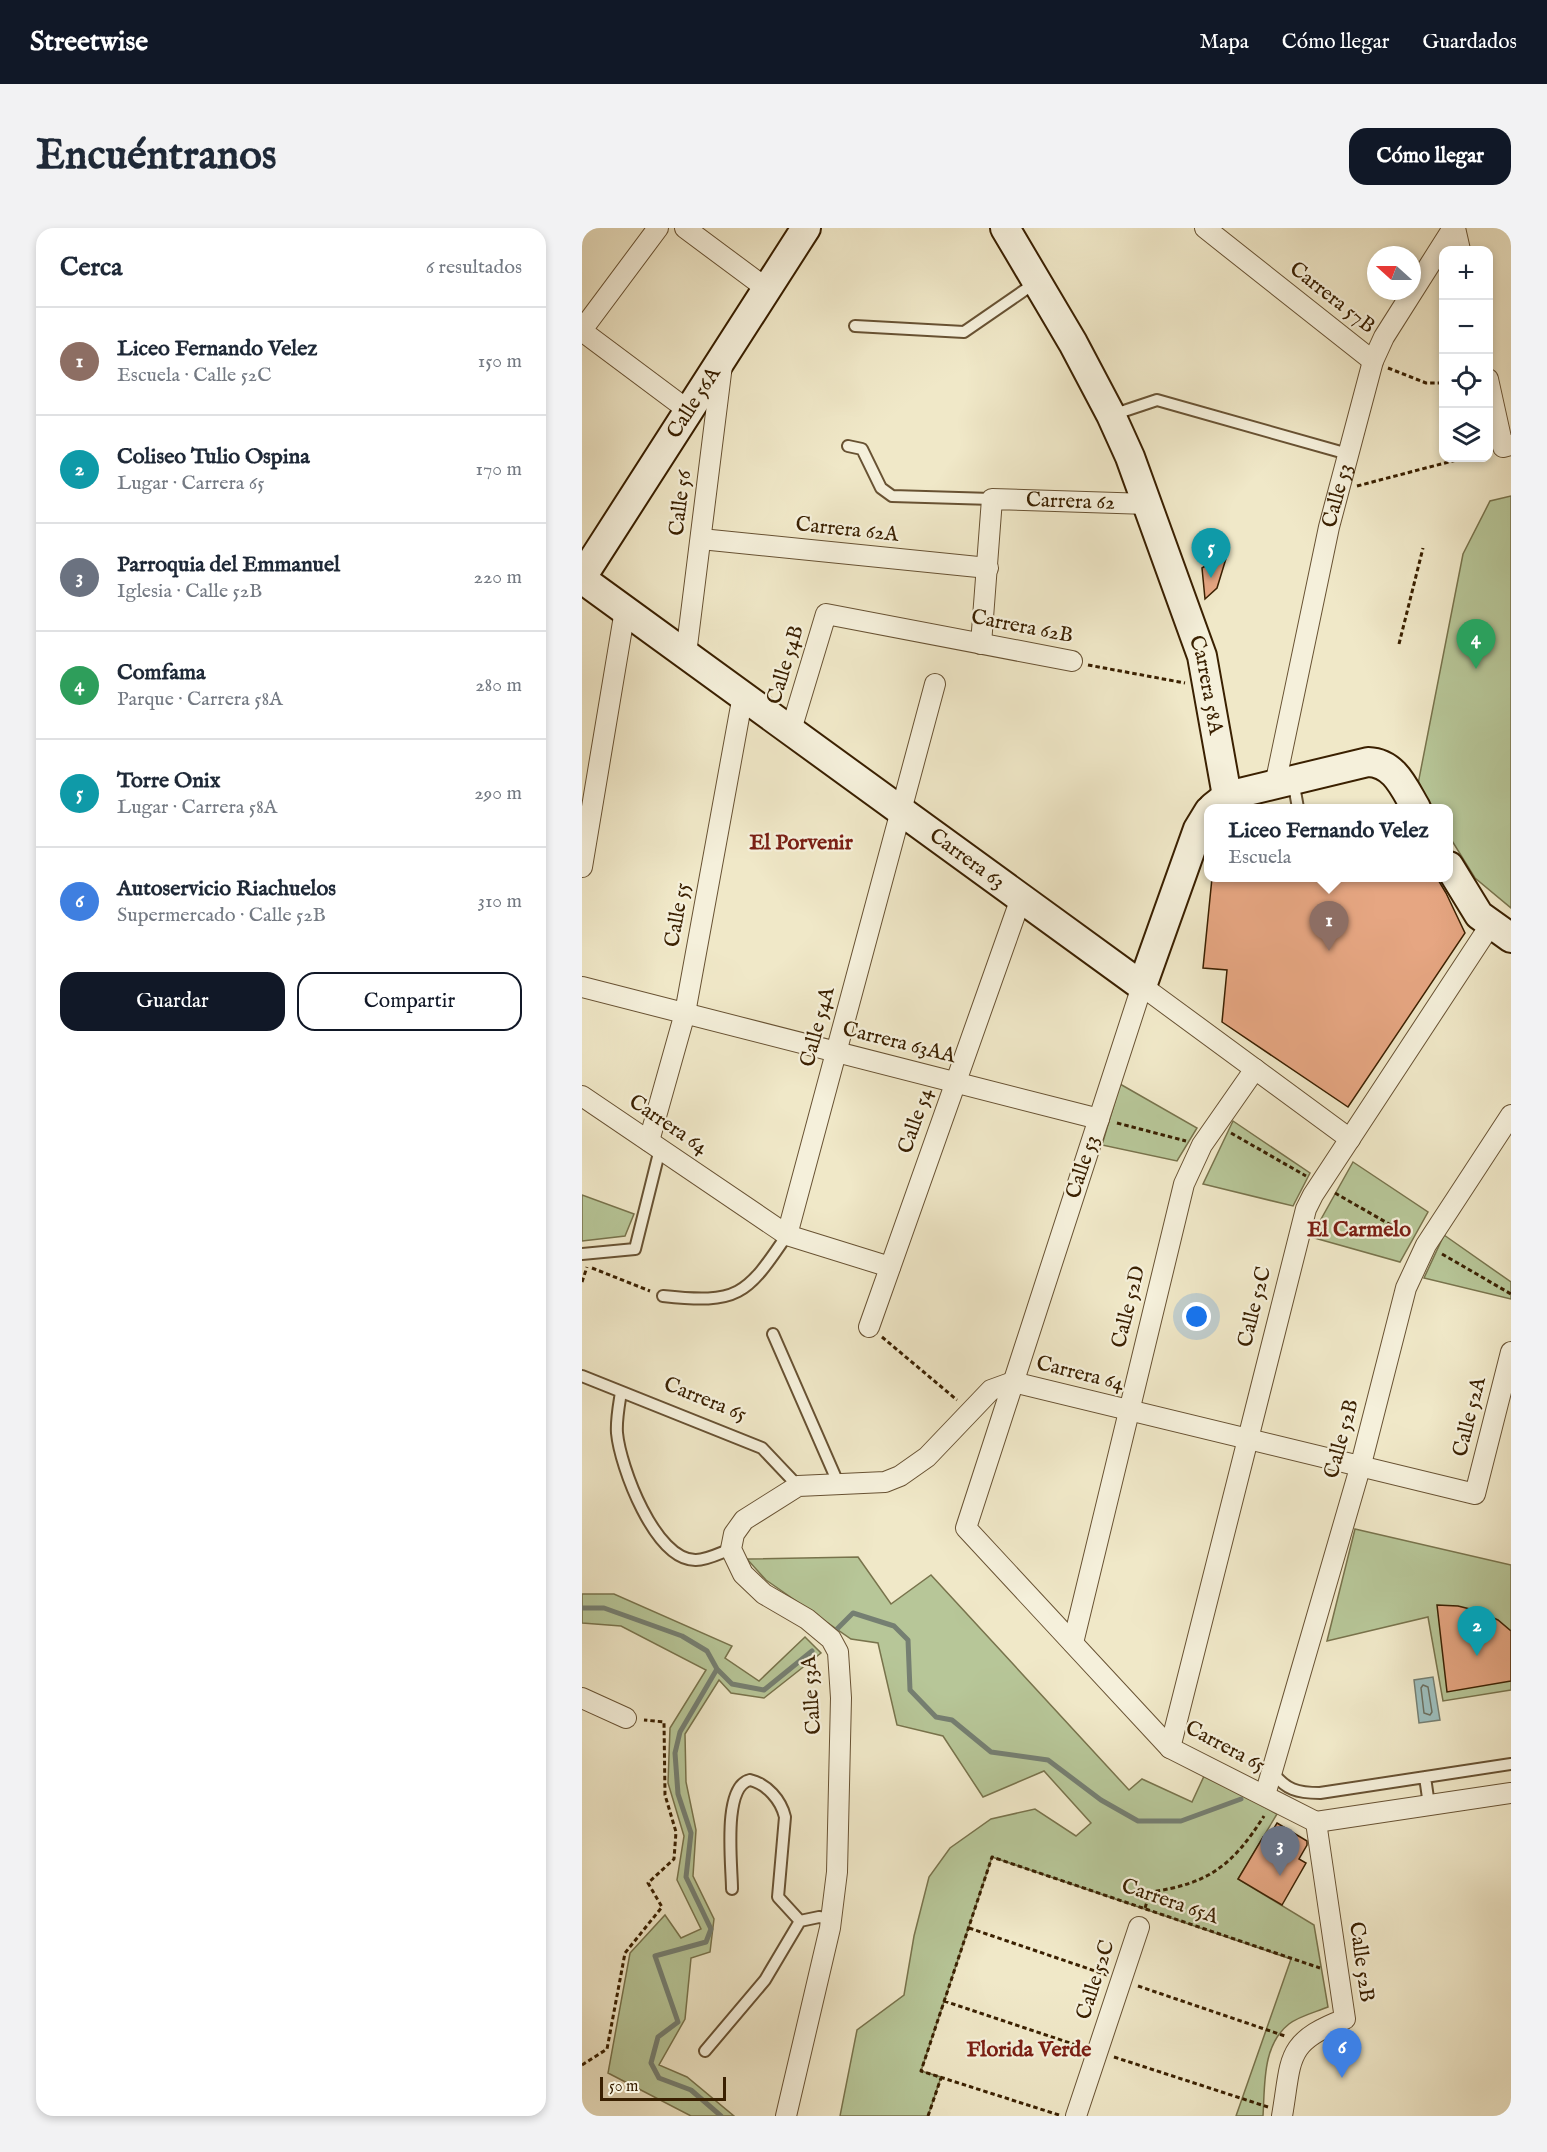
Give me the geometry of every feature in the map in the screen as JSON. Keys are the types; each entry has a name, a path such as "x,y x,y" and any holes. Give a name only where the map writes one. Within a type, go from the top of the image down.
{"street":[{"path":"658,228 582,331 688,411"},
{"path":"686,228 767,289"},
{"name":"Calle 56A","path":"582,578 806,228"},
{"name":"Carrera 58A","path":"1005,228 1111,415 1148,504 1196,636 1208,688 1216,804"},
{"name":"Carrera 57B","path":"1205,228 1373,362"},
{"path":"1454,228 1459,246"},
{"name":"Calle 53","path":"1284,782 1338,491 1373,362 1384,337 1454,228"},
{"name":"Calle 56","path":"686,654 723,358"},
{"path":"1493,397 1507,446"},
{"path":"981,644 992,500"},
{"name":"Carrera 62","path":"992,500 1148,504"},
{"name":"Carrera 62A","path":"701,539 988,568"},
{"name":"Carrera 63","path":"582,578 1350,1139"},
{"path":"582,863 625,610"},
{"name":"Carrera 62B","path":"826,614 1072,661"},
{"name":"Calle 54B","path":"791,730 826,614"},
{"name":"Calle 54A","path":"787,1235 935,684"},
{"name":"Calle 55","path":"655,1145 685,1013 743,695"},
{"path":"1219,804 1284,782 1368,762 1383,765 1395,773 1414,804"},
{"name":"Calle 53","path":"966,1528 1142,986 1198,829 1204,821"},
{"path":"1453,873 1470,903 1501,931"},
{"name":"Calle 54","path":"869,1327 1021,898"},
{"name":"Calle 52C","path":"1170,1748 1300,1229 1312,1195 1501,931"},
{"name":"Carrera 63AA","path":"582,987 1099,1119"},
{"name":"Calle 52D","path":"1073,1643 1184,1184 1202,1145 1255,1069"},
{"name":"Carrera 64","path":"582,1096 787,1235 890,1267"},
{"name":"Calle 52B","path":"1269,1798 1272,1771 1360,1468 1406,1288 1426,1245 1511,1115"},
{"name":"Calle 52A","path":"1475,1494 1511,1352"},
{"name":"Carrera 64","path":"798,1486 885,1482 900,1476 927,1457 991,1389 1013,1383 1475,1494"},
{"path":"731,1549 734,1534 744,1520 798,1486"},
{"name":"Carrera 65","path":"966,1528 1170,1748 1316,1822"},
{"name":"Calle 53A","path":"731,1549 743,1574 764,1594 807,1619 831,1639 838,1652 841,1698 837,1872 831,1919 786,2116"},
{"path":"582,1698 626,1718"},
{"path":"1316,1822 1511,1793"},
{"name":"Calle 52B","path":"1282,2116 1289,2065 1295,2052 1311,2035 1346,2019 1316,1822"},
{"name":"Calle 52C","path":"1076,2116 1142,1918"}],"lane":[{"path":"855,326 964,332 1037,281"},
{"path":"1111,415 1157,400 1348,454"},
{"path":"848,446 862,449 881,488 892,496 992,500"},
{"path":"1284,782 1296,804"},
{"name":"Calle 55","path":"582,1254 635,1249 655,1145"},
{"name":"Calle 54A","path":"663,1296 718,1300 737,1293 765,1267 787,1235"},
{"path":"773,1334 839,1485"},
{"name":"Carrera 65","path":"582,1376 762,1448 798,1486"},
{"path":"621,1392 617,1432 627,1478 638,1502 667,1547 684,1557 696,1560 731,1549"},
{"path":"1272,1771 1280,1782 1300,1793 1320,1793 1511,1764"},
{"path":"1425,1777 1429,1805"},
{"path":"732,1889 731,1813 739,1786 750,1780 767,1787 783,1809 785,1817 778,1897 800,1921"},
{"path":"705,2051 765,1980 800,1921 819,1917 831,1919"}],"path":[{"path":"1373,362 1426,383 1439,383"},
{"path":"1338,491 1449,462"},
{"path":"1398,644 1424,548"},
{"name":"Carrera 62B","path":"1072,661 1208,688"},
{"path":"1099,1119 1202,1145"},
{"path":"1216,1124 1511,1294"},
{"path":"582,1264 663,1296"},
{"path":"582,1282 588,1266"},
{"path":"869,1327 970,1411"},
{"path":"582,2065 607,2049 625,1953 662,1907 648,1882 675,1859 676,1832 665,1795 664,1722 626,1718"},
{"path":"1142,1918 1150,1892 1178,1888 1209,1875 1244,1848 1269,1798"},
{"name":"Carrera 65A","path":"941,2077 921,2071 992,1857 1142,1918 1339,1975"},
{"path":"928,2116 941,2077 1060,2116"}],"green space":[{"path":"1511,496 1511,908 1475,878 1453,842 1453,804 1430,804 1418,784 1463,554 1490,501"},
{"path":"1120,1084 1197,1128 1177,1161 1102,1145"},
{"path":"1233,1121 1310,1173 1293,1206 1203,1184"},
{"path":"1353,1162 1428,1212 1400,1262 1311,1237"},
{"path":"582,1195 634,1214 625,1236 582,1241"},
{"path":"1444,1235 1511,1282 1511,1299 1424,1278"},
{"path":"1355,1529 1511,1565 1511,1690 1443,1701 1428,1617 1327,1641"},
{"path":"858,1557 891,1604 931,1575 1129,1790 1142,1779 1192,1802 1205,1774 1277,1814 1238,1879 1314,1925 1328,2007 1293,2021 1280,2033 1274,2043 1269,2054 1265,2079 1263,2116 1236,2116 1291,1959 992,1857 921,2071 941,2077 928,2116 840,2116 857,2030 904,1995 914,1936 929,1877 950,1848 991,1819 1035,1809 1076,1836 1091,1823 1044,1771 983,1797 943,1736 897,1725 878,1643 851,1639 766,1580 747,1559"},
{"path":"582,1594 614,1594 732,1646 725,1658 759,1681 805,1637 821,1653 764,1698 731,1693 719,1680 685,1734 686,1782 696,1830 693,1876 714,1919 710,1952 691,1958 685,2019 659,2065 687,2077 734,2116 691,2116 608,2073 630,1953 665,1915 681,1938 701,1929 677,1880 684,1836 668,1783 670,1728 706,1670 621,1626 582,1623"}],"water":[{"path":"1433,1677 1440,1720 1419,1723 1414,1680"}],"building":[{"path":"1228,552 1217,588 1205,599 1202,568"},
{"path":"1212,882 1439,882 1465,933 1348,1107 1222,1022 1227,970 1203,968"},
{"path":"1437,1605 1458,1606 1478,1611 1498,1620 1511,1631 1511,1681 1447,1692"},
{"path":"1277,1823 1307,1841 1299,1859 1306,1863 1282,1905 1238,1879 1263,1837 1267,1840"}],"waterway":[{"path":"582,1608 604,1608 682,1636 707,1651 717,1669 732,1684 764,1690 812,1651"},
{"path":"836,1630 853,1613 894,1626 908,1640 910,1690 936,1717 952,1720 991,1752 1048,1760 1101,1800 1138,1821 1181,1821 1241,1799"},
{"path":"717,1669 680,1732 675,1753 678,1794 691,1833 686,1877 711,1929 706,1942 655,1956 678,2022 658,2037 651,2063 659,2078 691,2090 721,2116"}],"place":[{"name":"Torre Onix","path":"1211,578"},
{"name":"Comfama","path":"1476,669"},
{"name":"Liceo Fernando Velez","path":"1329,951"},
{"name":"Coliseo Tulio Ospina","path":"1477,1656"},
{"name":"Parroquia del Emmanuel","path":"1280,1876"},
{"name":"Autoservicio Riachuelos","path":"1342,2078"}],"district":[{"name":"El Porvenir","path":"801,843"},
{"name":"El Carmelo","path":"1359,1230"},
{"name":"Florida Verde","path":"1029,2050"}]}
